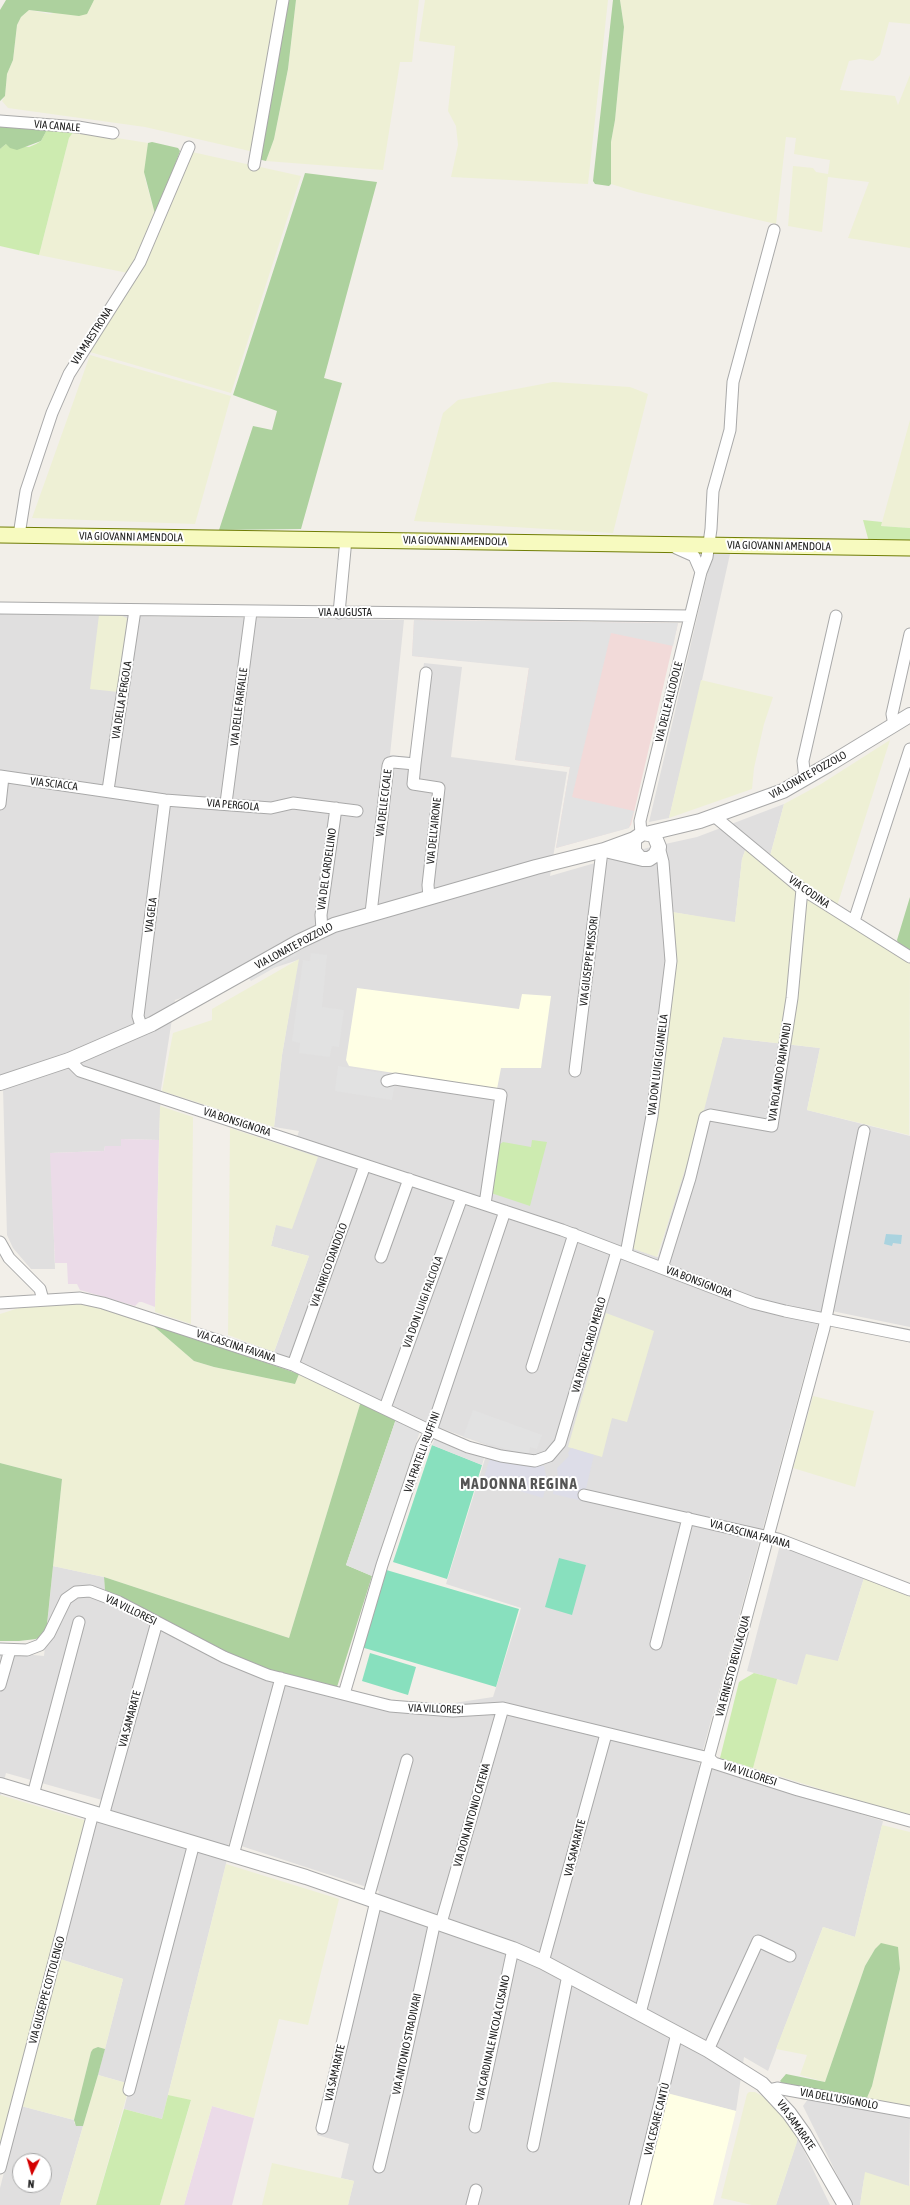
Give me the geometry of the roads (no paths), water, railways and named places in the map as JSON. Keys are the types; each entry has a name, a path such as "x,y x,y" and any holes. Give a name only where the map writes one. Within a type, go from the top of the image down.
{"main road":[{"name":"VIA GIOVANNI AMENDOLA","path":"0,535 646,543 910,548"}],"street":[{"path":"254,165 283,0"},
{"name":"VIA CANALE","path":"0,121 78,127 113,133"},
{"name":"VIA MAESTRONA","path":"19,535 26,491 52,414 69,374 140,262 189,147"},
{"name":"VIA DELLE ALLODOLE","path":"642,835 640,821 709,544 713,491 731,426 732,382 774,230"},
{"path":"339,613 346,539"},
{"path":"646,543 688,552 696,559 701,572"},
{"name":"VIA AUGUSTA","path":"0,608 690,616"},
{"name":"VIA DELLA PERGOLA","path":"108,790 135,610"},
{"name":"VIA DELLE FARFALLE","path":"226,803 251,612"},
{"path":"805,779 803,761 836,616"},
{"path":"894,725 892,714 910,634"},
{"path":"415,764 426,673"},
{"name":"VIA LONATE POZZOLO","path":"0,1083 69,1060 142,1029 322,930 372,913 603,850 642,835 700,821 772,796 805,779 910,715"},
{"path":"854,921 910,749"},
{"name":"VIA DELLE CICALE","path":"372,913 388,766 389,763 394,762 415,764"},
{"name":"VIA DELL'AIRONE","path":"415,764 413,784 439,788 428,887 429,897"},
{"path":"0,804 1,777"},
{"name":"VIA SCIACCA","path":"1,777 108,790"},
{"name":"VIA PERGOLA","path":"108,790 165,800 226,803 271,808 293,803 357,811"},
{"name":"VIA GELA","path":"142,1029 138,1016 165,800"},
{"name":"VIA DEL CARDELLINO","path":"322,930 321,915 336,808"},
{"name":"VIA CODINA","path":"714,816 802,889 910,957"},
{"path":"603,850 643,858 655,855 659,846 700,821"},
{"path":"659,846 657,838 642,835 634,851 657,866 663,874"},
{"name":"VIA DON LUIGI GUANELLA","path":"621,1252 651,1126 670,967 670,948 663,862 659,846"},
{"name":"VIA GIUSEPPE MISSORI","path":"575,1071 603,850"},
{"name":"VIA ROLANDO RAIMONDI","path":"662,1268 688,1184 704,1117 710,1115 772,1126 792,998 802,889"},
{"name":"VIA BONSIGNORA","path":"69,1060 80,1071 574,1234 763,1306 910,1336"},
{"path":"387,1081 395,1079 501,1095 485,1204"},
{"path":"826,1320 864,1131"},
{"name":"VIA ENRICO DANDOLO","path":"293,1365 365,1165"},
{"path":"381,1257 409,1179"},
{"name":"VIA DON LUIGI FALCIOLA","path":"385,1408 462,1197"},
{"name":"VIA FRATELLI RUFFINI","path":"344,1694 382,1565 422,1446 431,1431 505,1211"},
{"path":"532,1367 574,1234"},
{"path":"0,1242 9,1258 40,1289 43,1300"},
{"name":"VIA PADRE CARLO MERLO","path":"562,1439 621,1252"},
{"name":"VIA CASCINA FAVANA","path":"0,1303 88,1299 293,1365 431,1431 460,1443 502,1456 535,1461 552,1454 557,1449 562,1439"},
{"name":"VIA ERNESTO BEVILACQUA","path":"640,2013 826,1320"},
{"name":"VIA CASCINA FAVANA","path":"584,1495 688,1518 767,1538 778,1539 910,1590"},
{"path":"656,1644 688,1518"},
{"name":"VIA VILLORESI","path":"5,1649 31,1649 43,1643 66,1599 80,1591 94,1592 112,1598 233,1662 281,1678 400,1708 453,1711 503,1708 709,1758 714,1763 798,1790 910,1821"},
{"path":"33,1795 79,1622"},
{"name":"VIA SAMARATE","path":"98,1814 157,1622"},
{"path":"0,1685 5,1649"},
{"path":"233,1855 281,1678"},
{"name":"VIA DON ANTONIO CATENA","path":"438,1922 503,1708"},
{"name":"VIA SAMARATE","path":"543,1962 606,1734"},
{"name":"VIA SAMARATE","path":"322,2128 372,1899 407,1760"},
{"name":"VIA SAMARATE","path":"0,1785 194,1843 372,1899 514,1949 543,1962 708,2050 740,2069 768,2090 790,2113 804,2134 845,2205"},
{"name":"VIA GIUSEPPE COTTOLENGO","path":"0,2168 98,1814"},
{"path":"129,2090 194,1843"},
{"name":"VIA ANTONIO STRADIVARI","path":"379,2167 438,1922"},
{"path":"708,2050 758,1941 790,1956"},
{"name":"VIA CARDINALE NICOLA CUSANO","path":"475,2127 510,1958 514,1949"},
{"path":"533,2146 568,1975"},
{"name":"VIA CESARE CANTÙ","path":"635,2205 677,2033"},
{"name":"VIA DELL'USIGNOLO","path":"768,2090 777,2088 910,2112"},
{"path":"472,2205 476,2190"}],"water":[{"path":"886,1234 902,1235 901,1244 893,1243 892,1246 884,1244"}],"district":[{"name":"MADONNA REGINA","path":"519,1484"}]}
